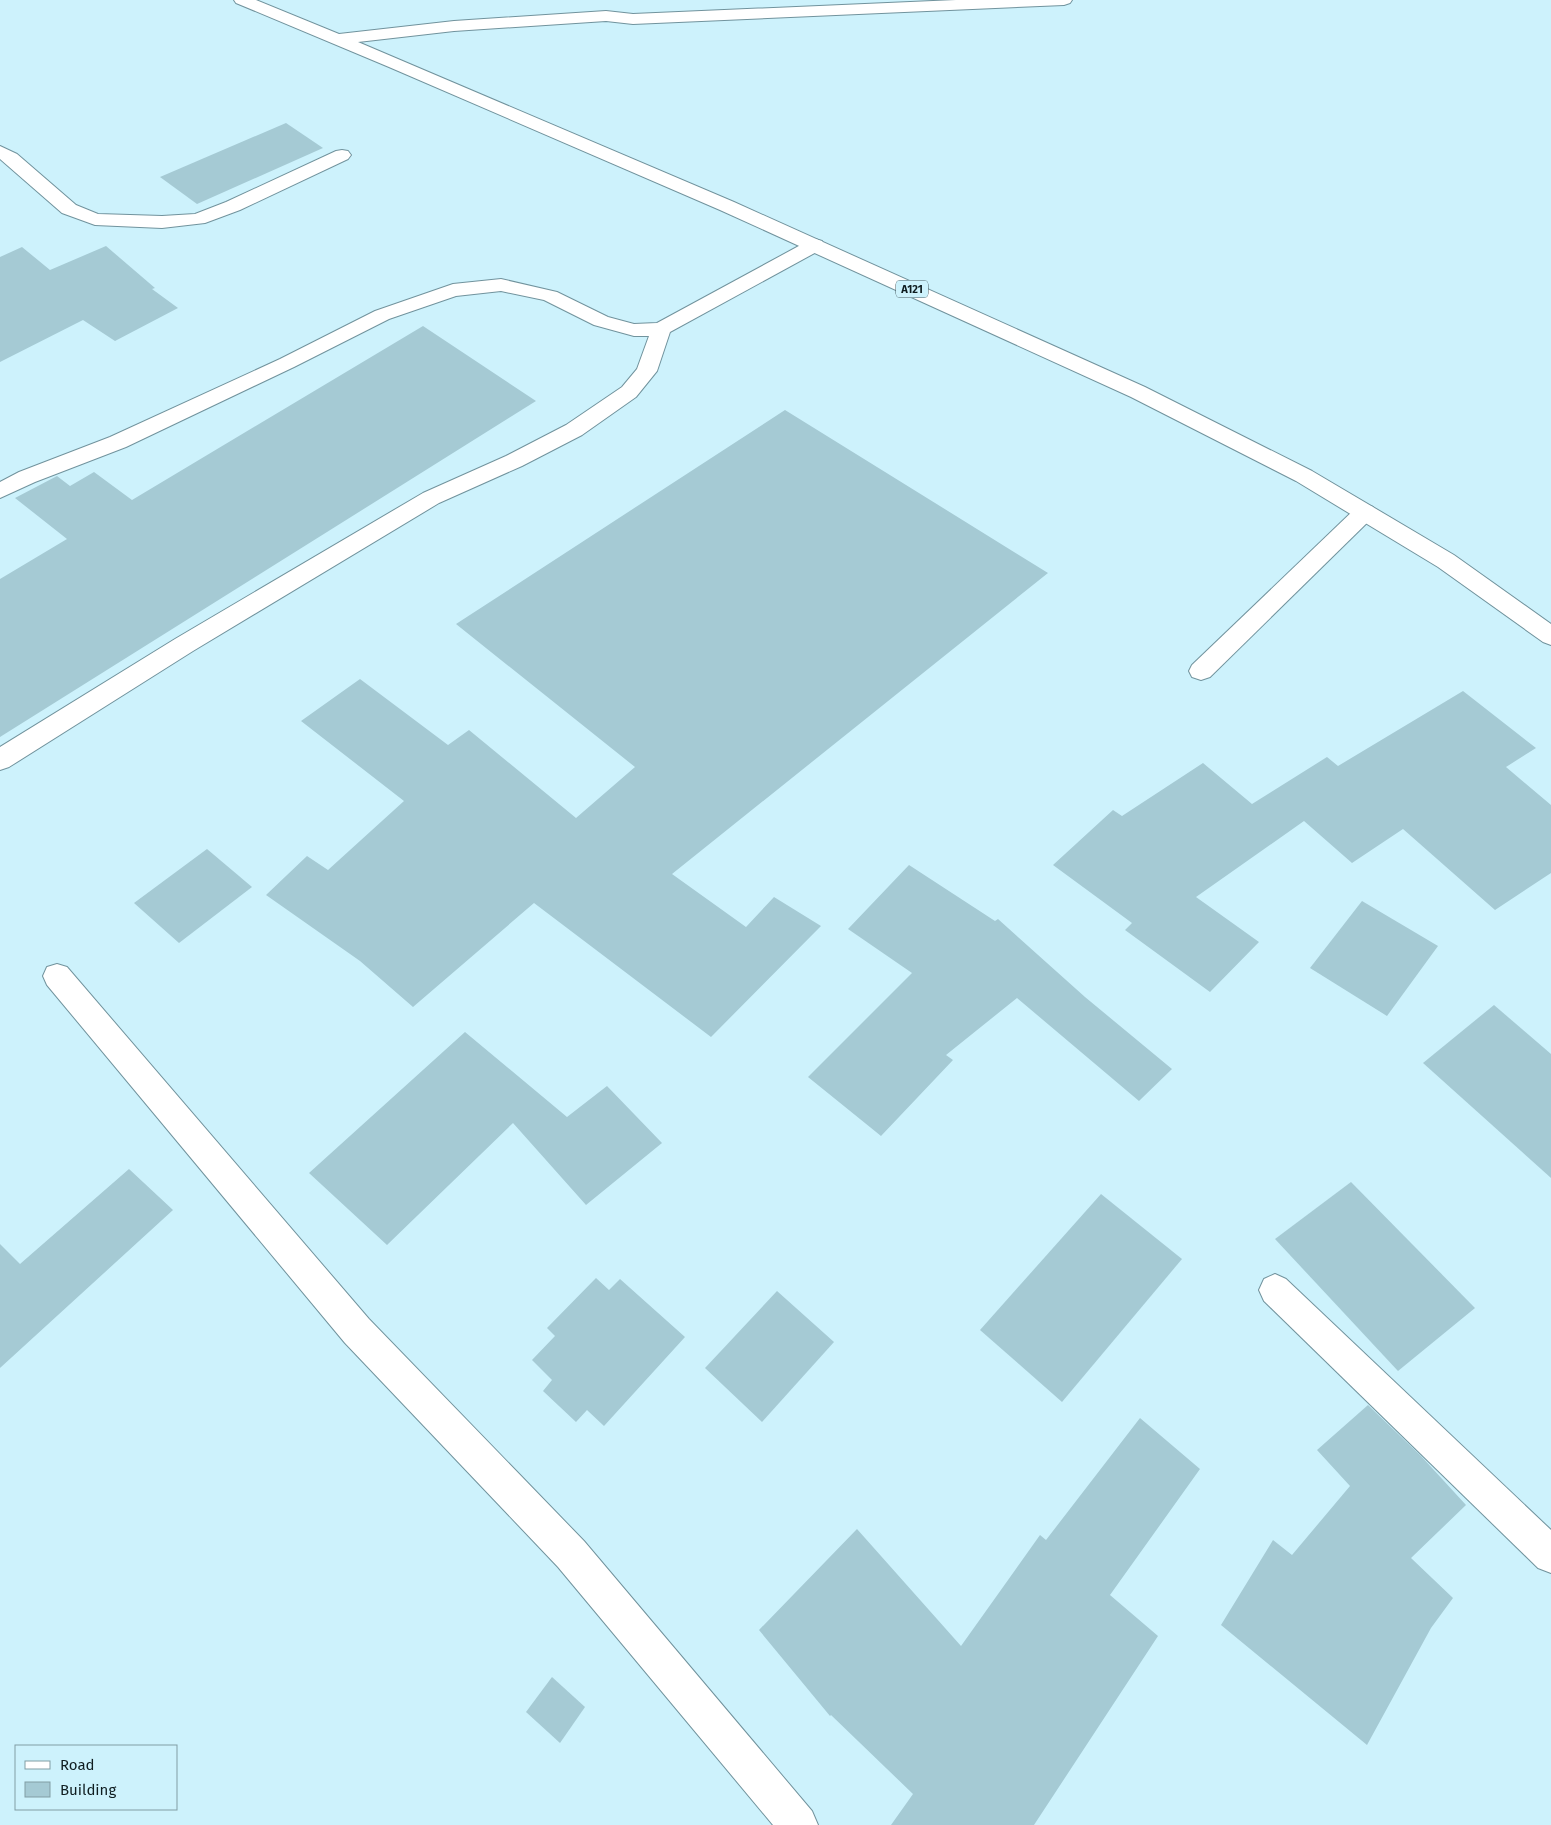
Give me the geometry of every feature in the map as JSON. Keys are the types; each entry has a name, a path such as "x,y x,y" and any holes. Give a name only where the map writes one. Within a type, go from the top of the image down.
{"main road":[{"name":"A121","path":"242,0 554,130 815,245 1188,416 1304,476 1446,561 1551,636"},
{"path":"606,16 629,7 719,0"},
{"path":"337,40 454,26 606,16 633,19 1064,0"},
{"path":"0,151 12,158 69,209 94,219 162,222 198,219 233,206 342,155"},
{"path":"0,491 27,477 127,438 287,363 382,315 453,290 502,285 550,296 601,321 634,330 661,329 815,245"},
{"path":"0,760 184,645 431,498 514,461 574,430 629,392 647,371 661,329"},
{"path":"1201,671 1365,512"},
{"path":"57,976 357,1331 571,1554 798,1825"},
{"path":"1275,1290 1551,1555"}],"building":[{"path":"286,123 323,148 197,204 160,177"},
{"path":"106,246 155,288 152,289 178,308 115,341 83,320 0,362 0,257 22,247 50,270"},
{"path":"423,326 536,401 0,737 0,579 67,539 15,498 57,476 70,486 94,472 132,500"},
{"path":"785,410 1048,573 672,874 746,927 774,897 821,926 711,1037 534,903 413,1007 360,961 266,895 307,856 328,870 404,801 301,721 360,679 448,745 469,730 576,818 635,767 456,624"},
{"path":"1463,691 1536,748 1506,767 1551,805 1551,873 1495,910 1403,829 1352,863 1304,821 1196,897 1259,942 1210,992 1125,930 1132,923 1053,865 1113,810 1122,816 1203,763 1252,804 1327,757 1338,766"},
{"path":"207,849 252,887 179,943 134,903"},
{"path":"909,865 995,921 998,919 1085,997 1172,1069 1139,1101 1017,998 946,1055 953,1060 881,1136 808,1077 912,973 848,929"},
{"path":"1362,901 1438,946 1387,1016 1310,968"},
{"path":"1494,1005 1551,1054 1551,1178 1423,1063"},
{"path":"465,1032 567,1117 607,1086 662,1143 586,1205 513,1123 387,1245 309,1173"},
{"path":"129,1169 173,1210 0,1368 0,1244 20,1264"},
{"path":"1351,1182 1475,1308 1398,1371 1275,1239"},
{"path":"1101,1194 1182,1259 1062,1402 980,1330"},
{"path":"596,1278 609,1290 620,1279 685,1337 604,1426 587,1410 576,1422 543,1391 552,1380 532,1360 555,1336 547,1328"},
{"path":"777,1291 834,1342 762,1422 705,1368"},
{"path":"1368,1405 1421,1456 1466,1505 1411,1558 1453,1598 1431,1628 1367,1745 1221,1625 1273,1540 1292,1555 1350,1486 1317,1450"},
{"path":"1140,1418 1200,1469 1110,1595 1158,1636 1034,1825 891,1825 913,1794 830,1716 759,1630 857,1529 961,1646 1040,1535 1046,1540"},
{"path":"552,1677 585,1707 560,1743 526,1712"}]}
